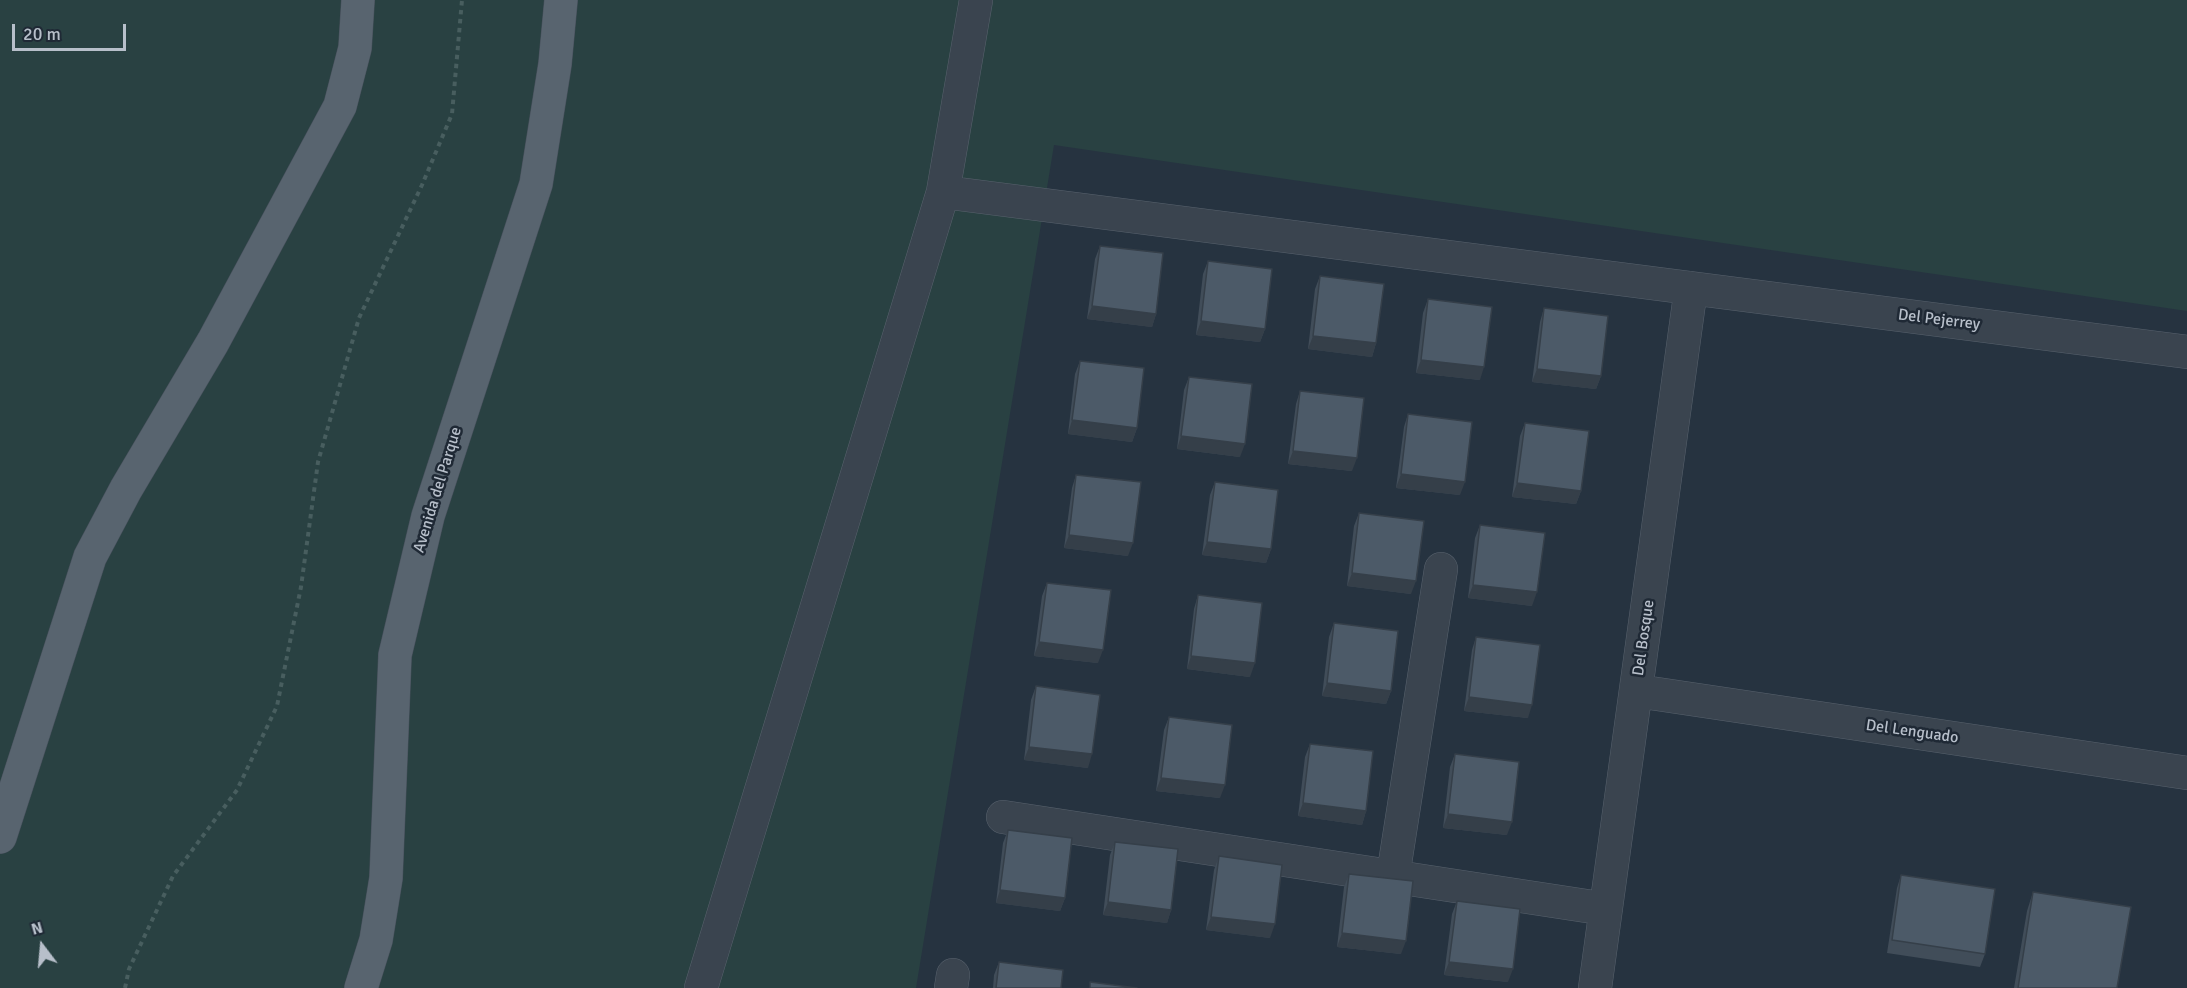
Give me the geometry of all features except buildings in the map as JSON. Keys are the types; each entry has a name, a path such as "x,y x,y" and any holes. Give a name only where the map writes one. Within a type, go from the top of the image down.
{"main road":[{"path":"0,837 90,557 126,489 213,342 340,106 356,48 358,0"},
{"name":"Avenida del Parque","path":"361,988 376,940 386,878 395,655 428,516 536,184 555,64 561,0"}],"street":[{"path":"701,988 943,192 976,0"},
{"name":"Del Pejerrey","path":"943,192 2187,352"},
{"name":"Del Bosque","path":"1595,988 1691,288"},
{"path":"1393,876 1441,569"},
{"name":"Del Lenguado","path":"1637,691 2187,773"},
{"path":"1003,818 1606,909"}],"path":[{"path":"125,988 129,969 172,876 237,790 277,706 301,587 318,462 359,318 422,185 452,114 462,0"}],"green space":[{"path":"0,0 2187,0 2187,311 1054,145 916,988 0,988"}]}
